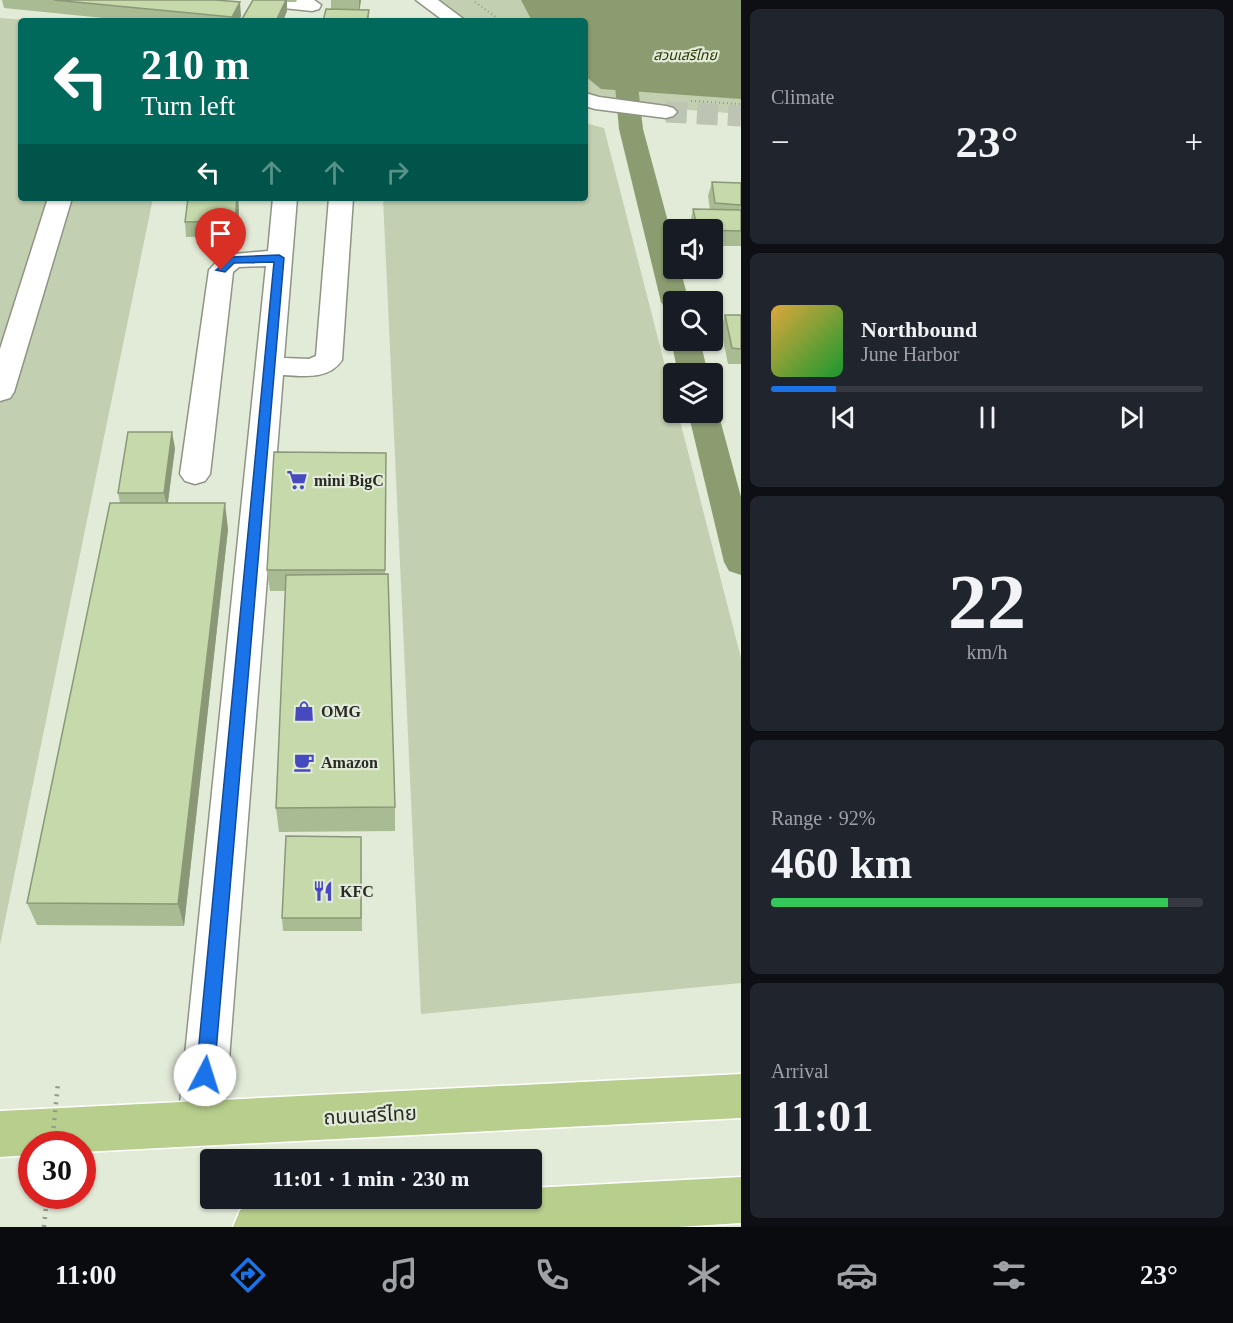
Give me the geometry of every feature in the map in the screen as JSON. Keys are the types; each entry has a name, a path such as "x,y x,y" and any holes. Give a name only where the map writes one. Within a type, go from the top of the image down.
{"main road":[{"name":"ถนนเสรีไทย","path":"0,1134 741,1096"},
{"path":"257,1227 598,1217 741,1200"}],"street":[{"path":"264,0 311,9"},
{"path":"425,0 452,18"},
{"path":"590,101 666,112"},
{"path":"0,392 59,201"},
{"path":"201,1123 285,201"},
{"path":"269,366 314,368 329,360 341,201"},
{"path":"195,474 221,270 232,260 279,258"}],"path":[{"path":"472,0 497,18"},
{"path":"53,1131 58,1083"},
{"path":"44,1227 46,1209"}],"green space":[{"name":"สวนเสรีไทย","path":"430,0 741,0 741,114 588,97 588,18 457,18"},
{"path":"0,18 18,19 18,201 152,201 0,945"},
{"path":"588,124 604,128 664,363 663,423 681,423 741,658 741,983 421,1014 383,201 588,201"}],"shaded area":[{"name":"สวนเสรีไทย","path":"521,0 741,0 741,99 601,89 588,78 588,18 530,18"}],"building":[{"path":"54,0 216,0 240,2 232,17"},
{"path":"253,0 286,0 277,18 243,18"},
{"path":"326,9 369,10 368,18 324,18"},
{"path":"712,182 741,183 741,205 715,203"},
{"path":"188,201 237,201 235,221 185,222"},
{"path":"693,209 741,210 741,231 723,231 723,219 695,219"},
{"path":"725,315 741,315 741,349 732,348"},
{"path":"128,432 172,432 164,493 118,493"},
{"path":"274,452 386,453 385,570 267,570"},
{"path":"110,503 225,503 178,904 27,903"},
{"path":"388,574 395,807 276,808 286,575"},
{"name":"KFC","path":"286,836 361,837 361,918 282,918"}],"waterway":[{"path":"622,43 631,129 672,291"},
{"path":"688,351 690,363"},
{"path":"706,423 741,562"}],"tunnel":[{"path":"666,112 741,116"}],"place":[{"name":"mini BigC","path":"297,480"},
{"name":"OMG","path":"304,711"},
{"name":"Amazon","path":"304,762"},
{"name":"KFC","path":"323,891"}],"route":[{"path":"205,1075 279,258 232,260 227,262 221,270"}]}
